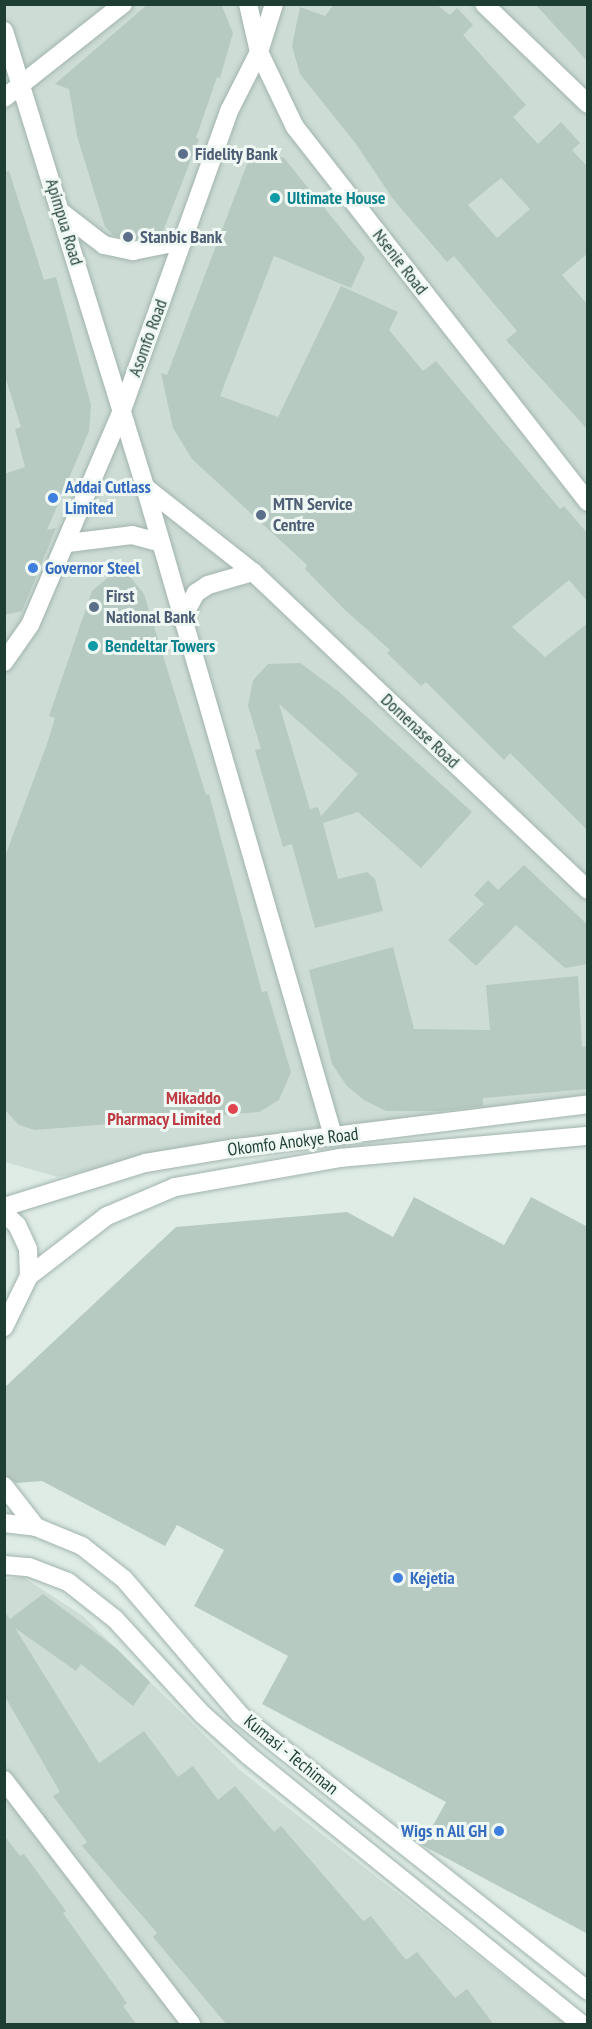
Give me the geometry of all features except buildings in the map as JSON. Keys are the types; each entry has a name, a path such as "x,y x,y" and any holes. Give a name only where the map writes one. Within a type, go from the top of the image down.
{"street":[{"path":"4,98 123,4"},
{"path":"249,4 259,52"},
{"path":"259,52 274,4"},
{"path":"484,4 588,104"},
{"name":"Apimpua Road","path":"4,31 145,487 159,542 333,1136"},
{"name":"Asomfo Road","path":"4,662 30,625 68,543 122,413 229,111 259,52"},
{"name":"Nsenie Road","path":"259,52 295,127 588,502"},
{"path":"61,212 104,245 133,251 183,241"},
{"name":"Domenase Road","path":"145,487 253,572 588,890"},
{"path":"68,543 132,535 159,542"},
{"path":"182,620 196,593 208,585 253,572"},
{"name":"Okomfo Anokye Road","path":"4,1207 145,1163 333,1136 588,1104"},
{"name":"Okomfo Anokye Road","path":"29,1276 107,1216 175,1187 340,1158 588,1136"},
{"path":"4,1213 17,1225 28,1248 29,1276 4,1327"},
{"path":"4,1486 36,1527"},
{"name":"Kumasi - Techiman","path":"4,1523 36,1527 82,1546 124,1579 240,1715 588,1991"},
{"path":"4,1565 29,1567 68,1582 115,1619 202,1714 248,1755 581,2025"},
{"path":"4,1780 191,2025"}],"shaded area":[{"path":"4,5 587,5 587,1099 452,1118 292,1130 58,1177 5,1162"},
{"path":"23,1577 83,1616 241,1771 565,2024 5,2024 4,1579"}],"place":[{"name":"Fidelity Bank","path":"183,154"},
{"name":"Ultimate House","path":"275,198"},
{"name":"Stanbic Bank","path":"128,237"},
{"name":"Addai Cutlass Limited","path":"53,498"},
{"name":"MTN Service Centre","path":"261,515"},
{"name":"Governor Steel","path":"33,568"},
{"name":"First National Bank","path":"94,607"},
{"name":"Bendeltar Towers","path":"93,646"},
{"name":"Mikaddo Pharmacy Limited","path":"233,1109"},
{"name":"Kejetia","path":"398,1578"},
{"name":"Wigs n All GH","path":"499,1831"}]}
